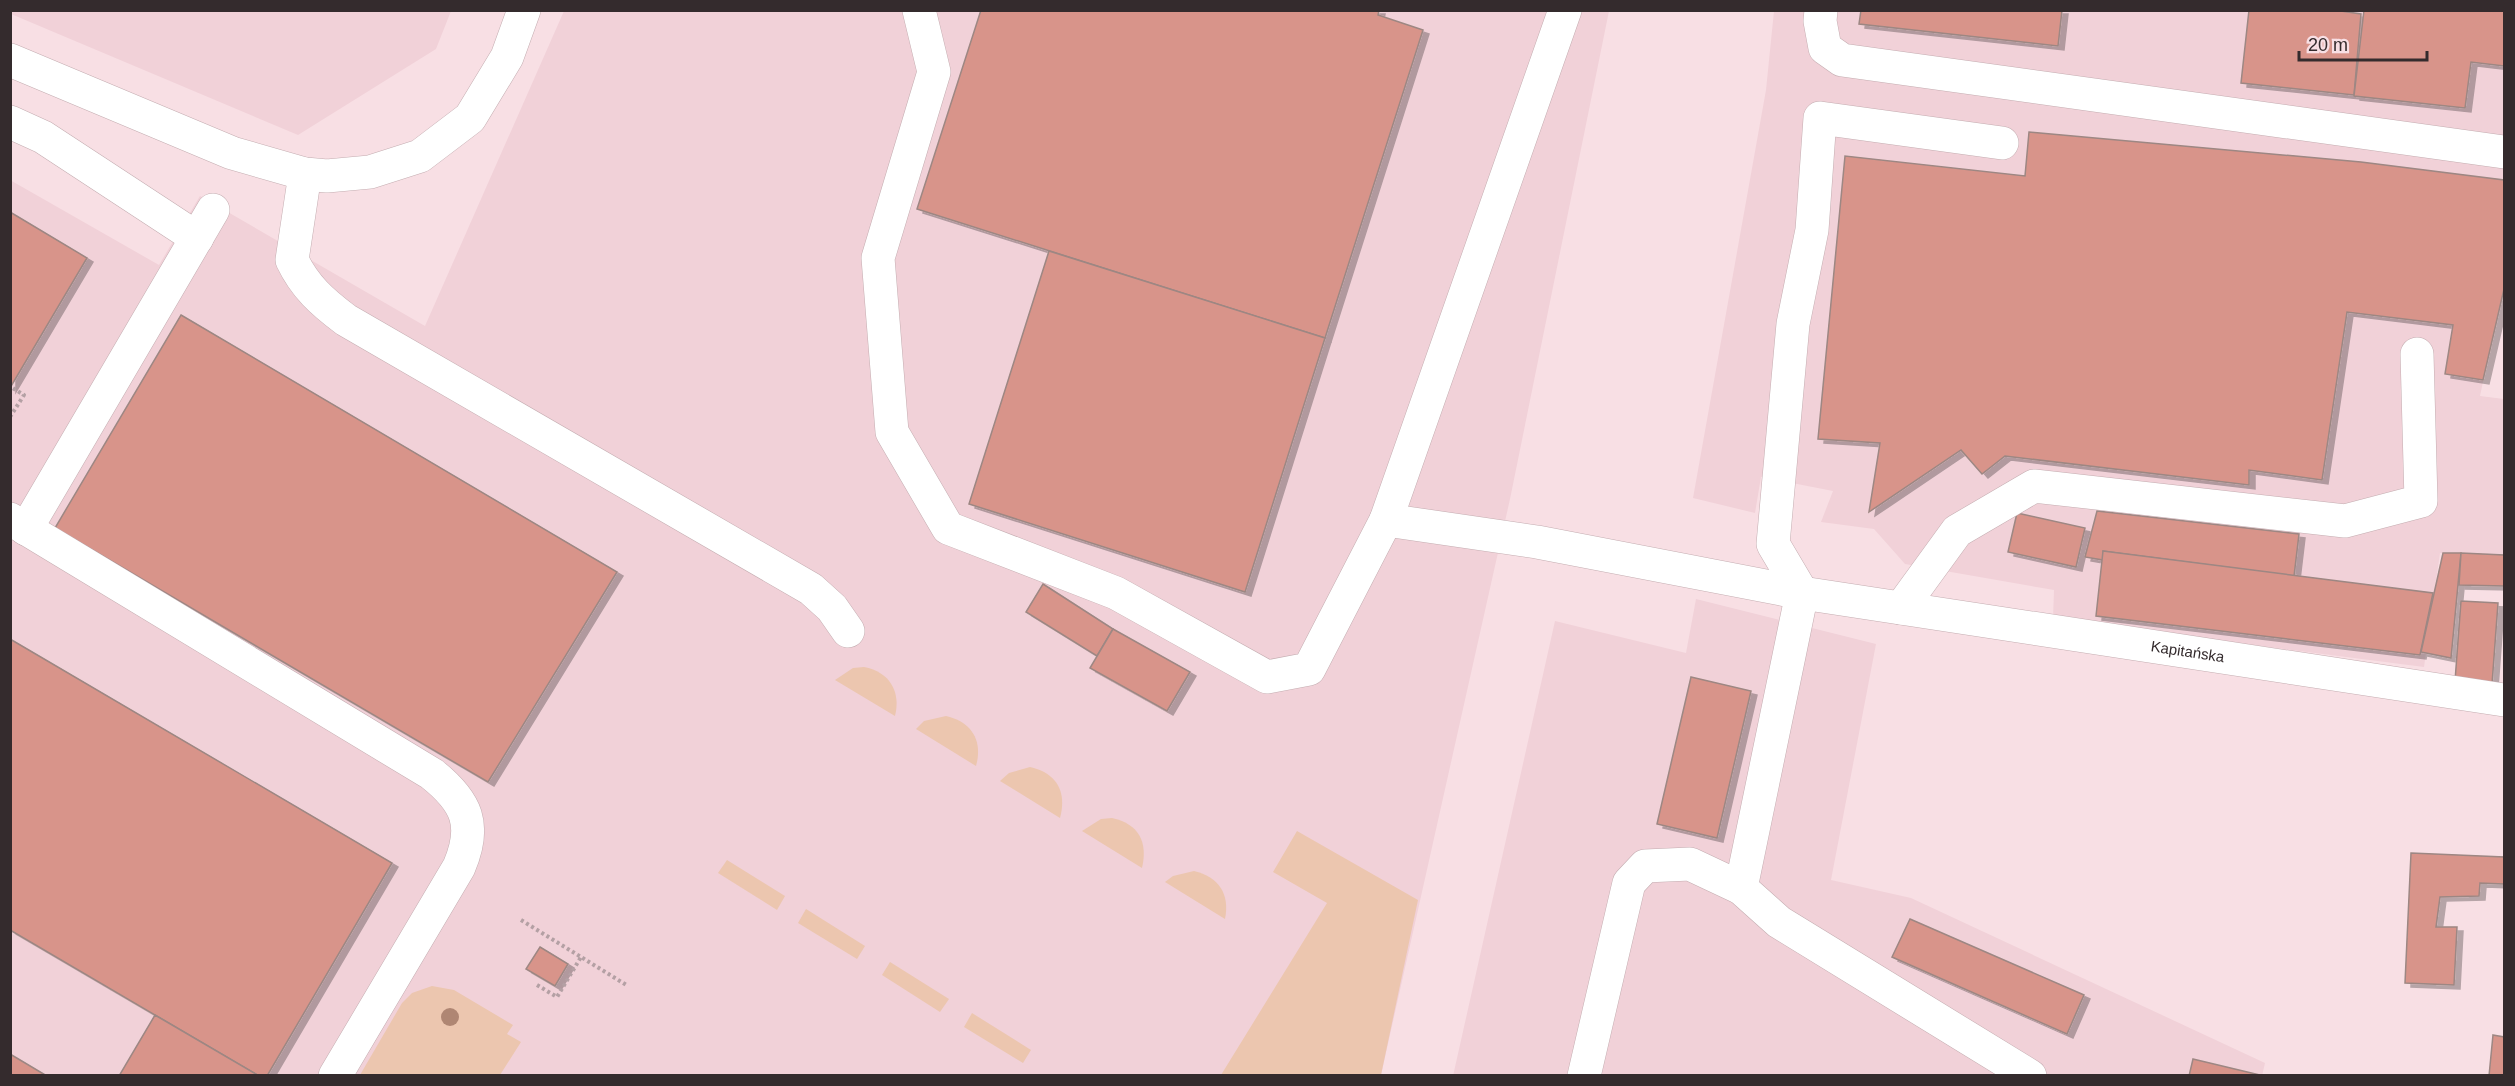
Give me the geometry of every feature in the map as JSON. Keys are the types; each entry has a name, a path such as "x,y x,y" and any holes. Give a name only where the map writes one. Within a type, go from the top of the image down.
{"street":[{"path":"10,60 232,153 305,174 327,176 370,172 420,156 470,118 507,57 524,10"},
{"path":"919,10 934,72 878,258 892,432 948,528 1116,593 1267,676 1309,669 1386,520 1565,10"},
{"path":"1821,10 1820,21 1825,48 1842,60 2505,152"},
{"path":"1741,888 1802,593 1773,544 1793,324 1812,230 1820,118 2002,142"},
{"path":"10,122 43,137 197,238"},
{"path":"305,174 292,260 313,294 328,307 346,320 812,588 832,608 848,631"},
{"path":"213,210 18,524 432,774 461,803 466,816 468,842 459,867 335,1076"},
{"path":"1886,606 1957,531 2034,486 2345,521 2421,501 2417,354"},
{"name":"Kapitańska","path":"1386,520 1537,542 1802,593 2505,700"},
{"path":"1584,1076 1629,883 1645,866 1690,864 1741,888 1779,922 2030,1076"}],"path":[{"path":"10,417 24,395 11,387"},
{"path":"521,920 628,986"},
{"path":"537,985 556,997 581,957"}],"shaded area":[{"path":"10,11 451,11 436,49 298,135 11,14"},
{"path":"564,11 1609,11 1510,499 1381,1075 11,1075 10,180 159,265 200,196 425,326"},
{"path":"1774,11 2504,11 2504,281 2480,396 2504,399 2504,557 2440,553 2424,667 2053,619 2054,590 1905,564 1874,529 1821,522 1833,491 1761,477 1755,513 1693,498 1766,90"},
{"path":"1696,599 1876,644 1831,880 1911,898 2265,1063 2262,1076 1453,1076 1555,621 1686,653"},
{"path":"864,667 881,673 892,684 896,699 895,716 835,680 853,668"},
{"path":"946,716 963,723 973,734 978,748 976,766 916,729 924,721"},
{"path":"1030,767 1047,774 1058,785 1062,800 1060,818 1000,781 1009,773"},
{"path":"1112,818 1129,825 1139,836 1144,850 1142,868 1082,831 1101,819"},
{"path":"1297,831 1418,900 1381,1075 1221,1075 1327,903 1273,872"},
{"path":"727,860 785,896 777,910 718,873"},
{"path":"1194,871 1210,878 1221,888 1226,902 1225,919 1165,882 1173,876"},
{"path":"806,909 865,946 857,959 798,923"},
{"path":"890,962 949,999 940,1012 882,975"},
{"path":"432,986 454,990 513,1025 507,1034 521,1042 500,1075 360,1075 402,1003 412,993"},
{"path":"972,1013 1031,1050 1023,1063 964,1027"}],"building":[{"path":"981,10 1379,10 1378,15 1423,30 1325,338 917,209"},
{"path":"1861,10 2062,10 2058,46 1859,24"},
{"path":"2249,10 2334,10 2361,14 2354,95 2241,83"},
{"path":"2364,10 2504,10 2504,66 2471,62 2465,108 2354,96"},
{"path":"2029,132 2361,162 2504,180 2504,289 2483,380 2445,374 2453,325 2347,312 2322,480 2249,470 2249,485 2005,456 1982,474 1961,450 1869,512 1880,443 1818,439 1845,156 2025,176"},
{"path":"10,212 87,258 10,388"},
{"path":"1049,251 1325,338 1245,592 969,504"},
{"path":"181,315 617,572 488,782 55,528"},
{"path":"2097,511 2299,534 2294,576 2103,551 2103,560 2085,557"},
{"path":"2017,513 2085,528 2076,567 2008,552"},
{"path":"2103,551 2433,593 2420,655 2096,616"},
{"path":"2443,553 2461,553 2451,658 2421,652"},
{"path":"2461,553 2504,555 2504,586 2459,585"},
{"path":"1043,584 1113,629 1097,656 1026,612"},
{"path":"2461,601 2498,603 2492,684 2455,681"},
{"path":"1113,629 1190,672 1167,711 1090,668"},
{"path":"10,639 392,863 267,1076 259,1076 10,930"},
{"path":"1691,677 1751,691 1717,838 1657,824"},
{"path":"2411,853 2504,857 2504,884 2480,883 2479,896 2440,897 2436,927 2457,927 2454,985 2405,983"},
{"path":"1910,919 2084,995 2067,1034 1892,957"},
{"path":"540,947 568,964 555,986 526,969"},
{"path":"155,1015 259,1076 119,1076"},
{"path":"2493,1035 2504,1037 2504,1076 2489,1076"},
{"path":"10,1054 47,1076 10,1076"},
{"path":"2193,1059 2264,1076 2189,1076"}]}
